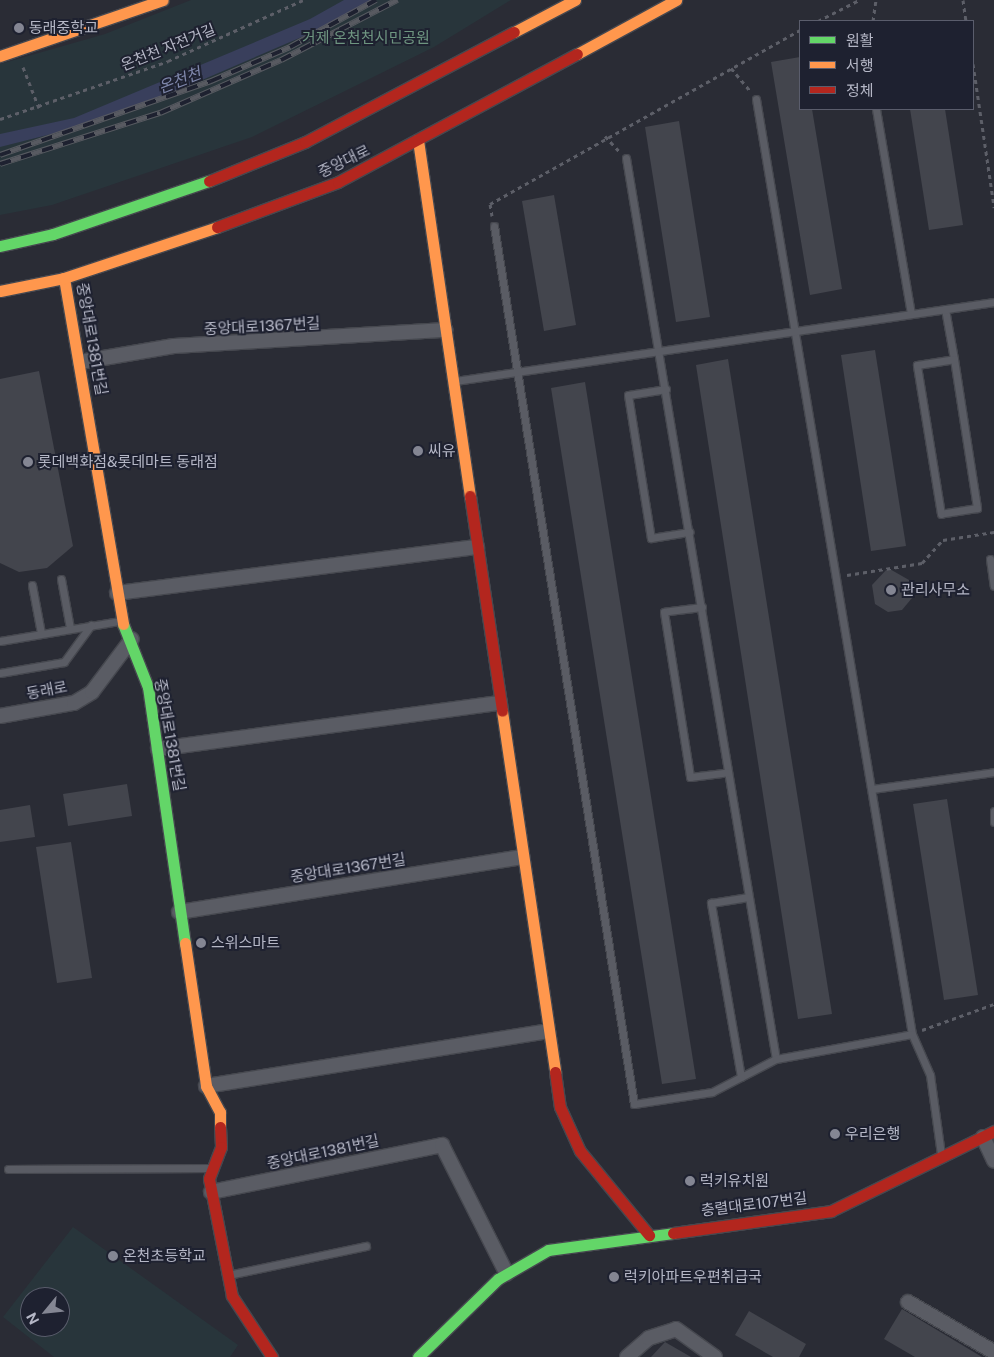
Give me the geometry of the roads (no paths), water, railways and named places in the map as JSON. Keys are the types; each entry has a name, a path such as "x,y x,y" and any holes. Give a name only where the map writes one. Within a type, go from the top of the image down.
{"street":[{"path":"0,56 163,0"},
{"path":"0,246 53,234 166,198 305,142 575,0"},
{"name":"중앙대로","path":"0,291 64,278 255,214 338,182 676,0"},
{"path":"418,140 560,1107 580,1150 649,1235"},
{"name":"중앙대로1381번길","path":"64,278 80,362 122,621 132,639 148,687 206,1086 220,1112 221,1148 213,1168 211,1192 232,1296 272,1357"},
{"name":"중앙대로1367번길","path":"80,362 174,346 446,330"},
{"path":"117,593 477,547"},
{"name":"동래로","path":"0,716 74,703 92,692 132,639"},
{"path":"158,748 500,703"},
{"name":"중앙대로1367번길","path":"180,912 522,857"},
{"path":"206,1086 548,1031"},
{"path":"989,1134 994,1161"},
{"name":"충렬대로107번길","path":"418,1357 507,1274 548,1250 831,1210 942,1159 989,1134"},
{"name":"중앙대로1381번길","path":"211,1192 442,1144 507,1274"},
{"path":"908,1302 994,1352"},
{"path":"627,1357 648,1338 676,1329 715,1357"}],"lane":[{"path":"756,99 912,1034 930,1075 942,1159"},
{"path":"876,110 911,314"},
{"path":"626,158 660,351 776,1059"},
{"path":"494,226 634,1104 712,1092 776,1059 912,1034"},
{"path":"453,381 994,302"},
{"path":"945,310 954,359 977,508 941,514 917,365 954,359"},
{"path":"666,388 628,395 649,528 651,538 690,532"},
{"path":"990,559 994,586"},
{"path":"61,579 70,628"},
{"path":"32,585 41,633"},
{"path":"702,607 664,612 690,777 728,772"},
{"path":"0,641 70,628 122,621"},
{"path":"0,673 64,662 91,625"},
{"path":"872,789 994,772"},
{"path":"994,811 994,822"},
{"path":"741,1077 711,903 749,897"},
{"path":"8,1169 213,1168"},
{"path":"228,1275 366,1246"}],"water":[{"name":"온천천","path":"344,0 373,0 318,30 158,99 79,127 0,147 0,134 74,118 310,19"}],"railway":[{"path":"0,155 211,81 290,47 376,0"},
{"path":"0,164 160,113 281,60 397,0"}],"place":[{"name":"동래중학교","path":"19,28"},
{"name":"씨유","path":"418,451"},
{"name":"롯데백화점&롯데마트 동래점","path":"28,462"},
{"name":"관리사무소","path":"891,590"},
{"name":"스위스마트","path":"201,943"},
{"name":"우리은행","path":"835,1134"},
{"name":"럭키유치원","path":"690,1181"},
{"name":"온천초등학교","path":"113,1256"},
{"name":"럭키아파트우편취급국","path":"614,1277"}],"park label":[{"name":"거제 온천천시민공원","path":"366,38"}]}
